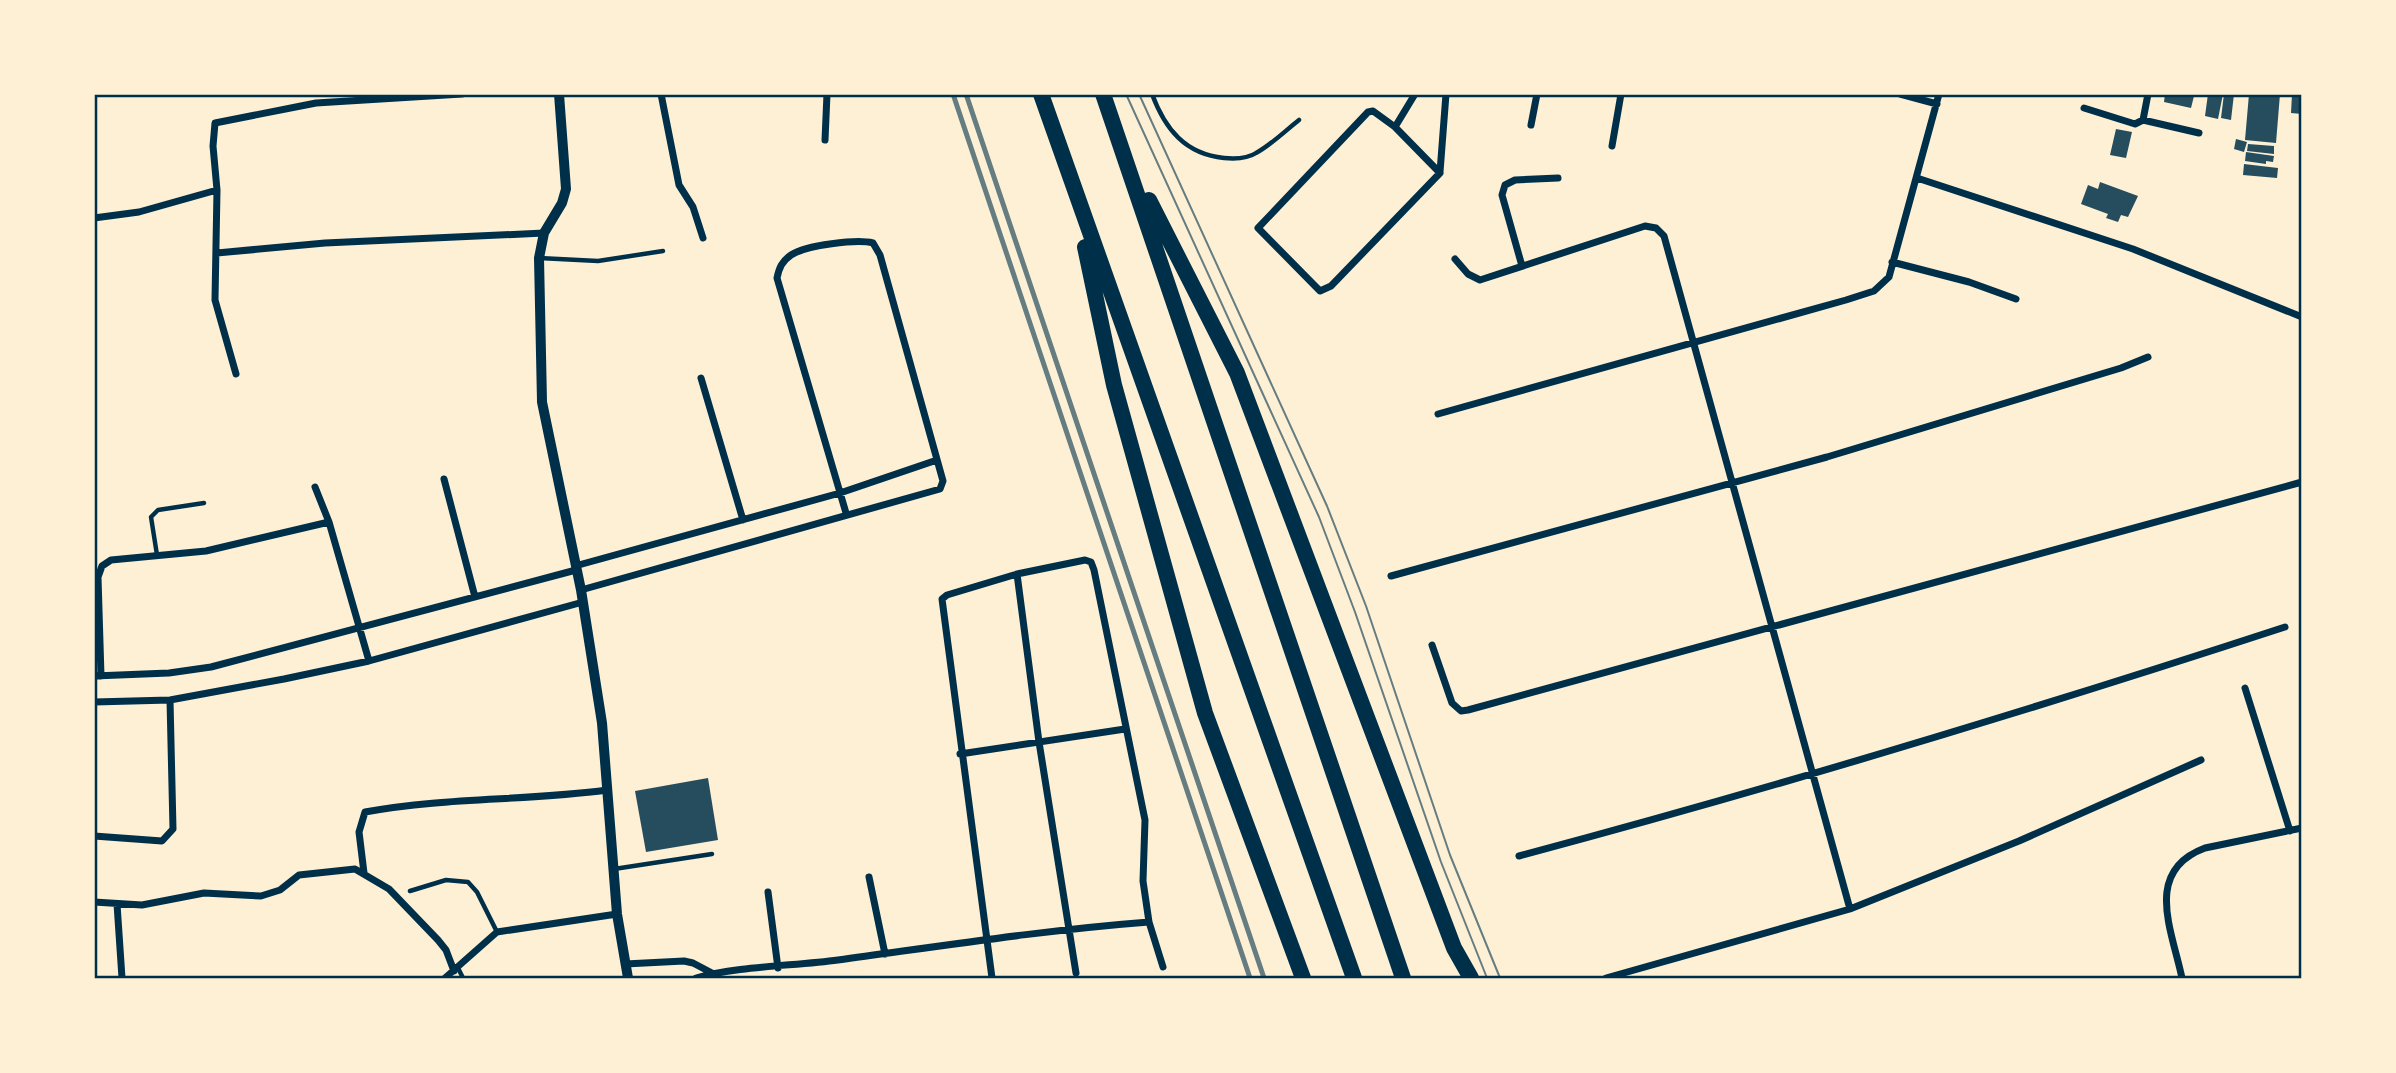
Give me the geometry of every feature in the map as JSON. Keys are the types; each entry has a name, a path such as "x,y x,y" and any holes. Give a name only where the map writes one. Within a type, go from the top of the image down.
{"highway":[{"path":"1041,94 1354,978"},
{"path":"1103,94 1403,978"},
{"path":"1124,151 1237,373 1454,948 1471,978"},
{"path":"1072,187 1114,385 1205,713 1303,978"}],"street":[{"path":"236,374 215,300 215,123 223,119 316,103 462,94"},
{"path":"559,94 566,189 562,203 544,233 539,258 542,402 582,596 602,723 617,914 628,978"},
{"path":"662,94 679,184 693,207 703,238"},
{"path":"825,140 827,94"},
{"path":"1395,127 1415,94"},
{"path":"1440,173 1395,127 1377,113 1368,112 1259,224 1259,232 1313,286 1325,290 1440,173 1446,94"},
{"path":"1531,125 1537,94"},
{"path":"1612,146 1621,94"},
{"path":"1900,94 1937,104"},
{"path":"1438,414 1874,290 1889,277 1939,94"},
{"path":"2143,120 2148,94"},
{"path":"2084,108 2135,124 2143,120 2199,133"},
{"path":"1522,266 1502,195 1504,185 1515,180 1558,178"},
{"path":"1917,178 2133,249 2301,317"},
{"path":"94,218 139,212 217,190"},
{"path":"1455,259 1468,274 1480,280 1645,226 1656,228 1664,236 1850,909"},
{"path":"217,253 325,243 544,233"},
{"path":"94,702 170,700 369,661 846,513 940,489 943,481 880,255 873,243 859,239 792,254 780,265 777,278 846,513"},
{"path":"1892,261 1969,282 2016,299"},
{"path":"1391,576 1734,484 2121,368 2148,356"},
{"path":"701,378 743,520"},
{"path":"329,522 225,548 111,560 102,566 98,577 98,676 169,673 211,667 359,629 840,493 937,460"},
{"path":"444,479 475,597"},
{"path":"1432,645 1452,703 1461,710 1773,628 2301,482"},
{"path":"315,487 329,522 369,661"},
{"path":"992,978 960,754 942,599 947,595 1017,574 1085,560 1091,562 1145,820 1143,881 1149,922 1163,967"},
{"path":"1017,574 1039,742 1076,973"},
{"path":"1519,856 1812,775 2025,712 2285,627"},
{"path":"2245,688 2290,831"},
{"path":"94,836 162,841 170,836 173,829 170,700"},
{"path":"960,754 1125,729"},
{"path":"1606,978 1850,909 2019,841 2201,760"},
{"path":"364,873 359,832 365,812 469,799 561,796 607,790"},
{"path":"2182,978 2166,890 2177,864 2189,854 2205,848 2301,828"},
{"path":"94,902 142,905 204,892 261,896 280,890 299,875 343,869 364,873 389,889 439,940 456,969"},
{"path":"869,877 885,954"},
{"path":"768,892 778,968"},
{"path":"117,904 122,978"},
{"path":"445,978 497,932 617,914"},
{"path":"696,978 712,973 778,968 1069,928 1149,922"},
{"path":"625,964 693,962 712,973"}],"lane":[{"path":"1152,94 1159,113 1182,142 1195,152 1221,158 1238,159 1255,154 1299,120"},
{"path":"539,258 598,261 663,251"},
{"path":"157,556 151,517 158,510 204,503"},
{"path":"613,869 712,854"},
{"path":"410,891 446,880 468,881 477,891 497,932"},
{"path":"456,969 463,978"}],"building":[{"path":"2165,94 2194,96 2191,108 2164,102"},
{"path":"2208,94 2223,94 2218,119 2205,116"},
{"path":"2224,94 2234,94 2231,120 2221,118"},
{"path":"2249,94 2280,94 2276,143 2245,140"},
{"path":"2292,94 2302,94 2302,114 2291,113"},
{"path":"2116,129 2132,132 2126,158 2110,155"},
{"path":"2236,139 2247,142 2244,152 2234,149"},
{"path":"2248,144 2274,146 2274,154 2247,151"},
{"path":"2246,152 2274,156 2273,162 2266,161 2266,164 2245,161"},
{"path":"2244,164 2278,168 2277,178 2243,175"},
{"path":"2100,182 2138,196 2128,217 2121,215 2118,222 2106,218 2108,214 2081,204 2088,185 2098,189"},
{"path":"708,778 718,840 646,852 635,791"}],"tram line":[{"path":"1126,94 1319,517 1355,612 1441,862 1487,978"},
{"path":"1139,94 1327,506 1366,606 1450,855 1500,978"}],"railway":[{"path":"953,94 1250,978"},
{"path":"966,94 1264,978"}]}
